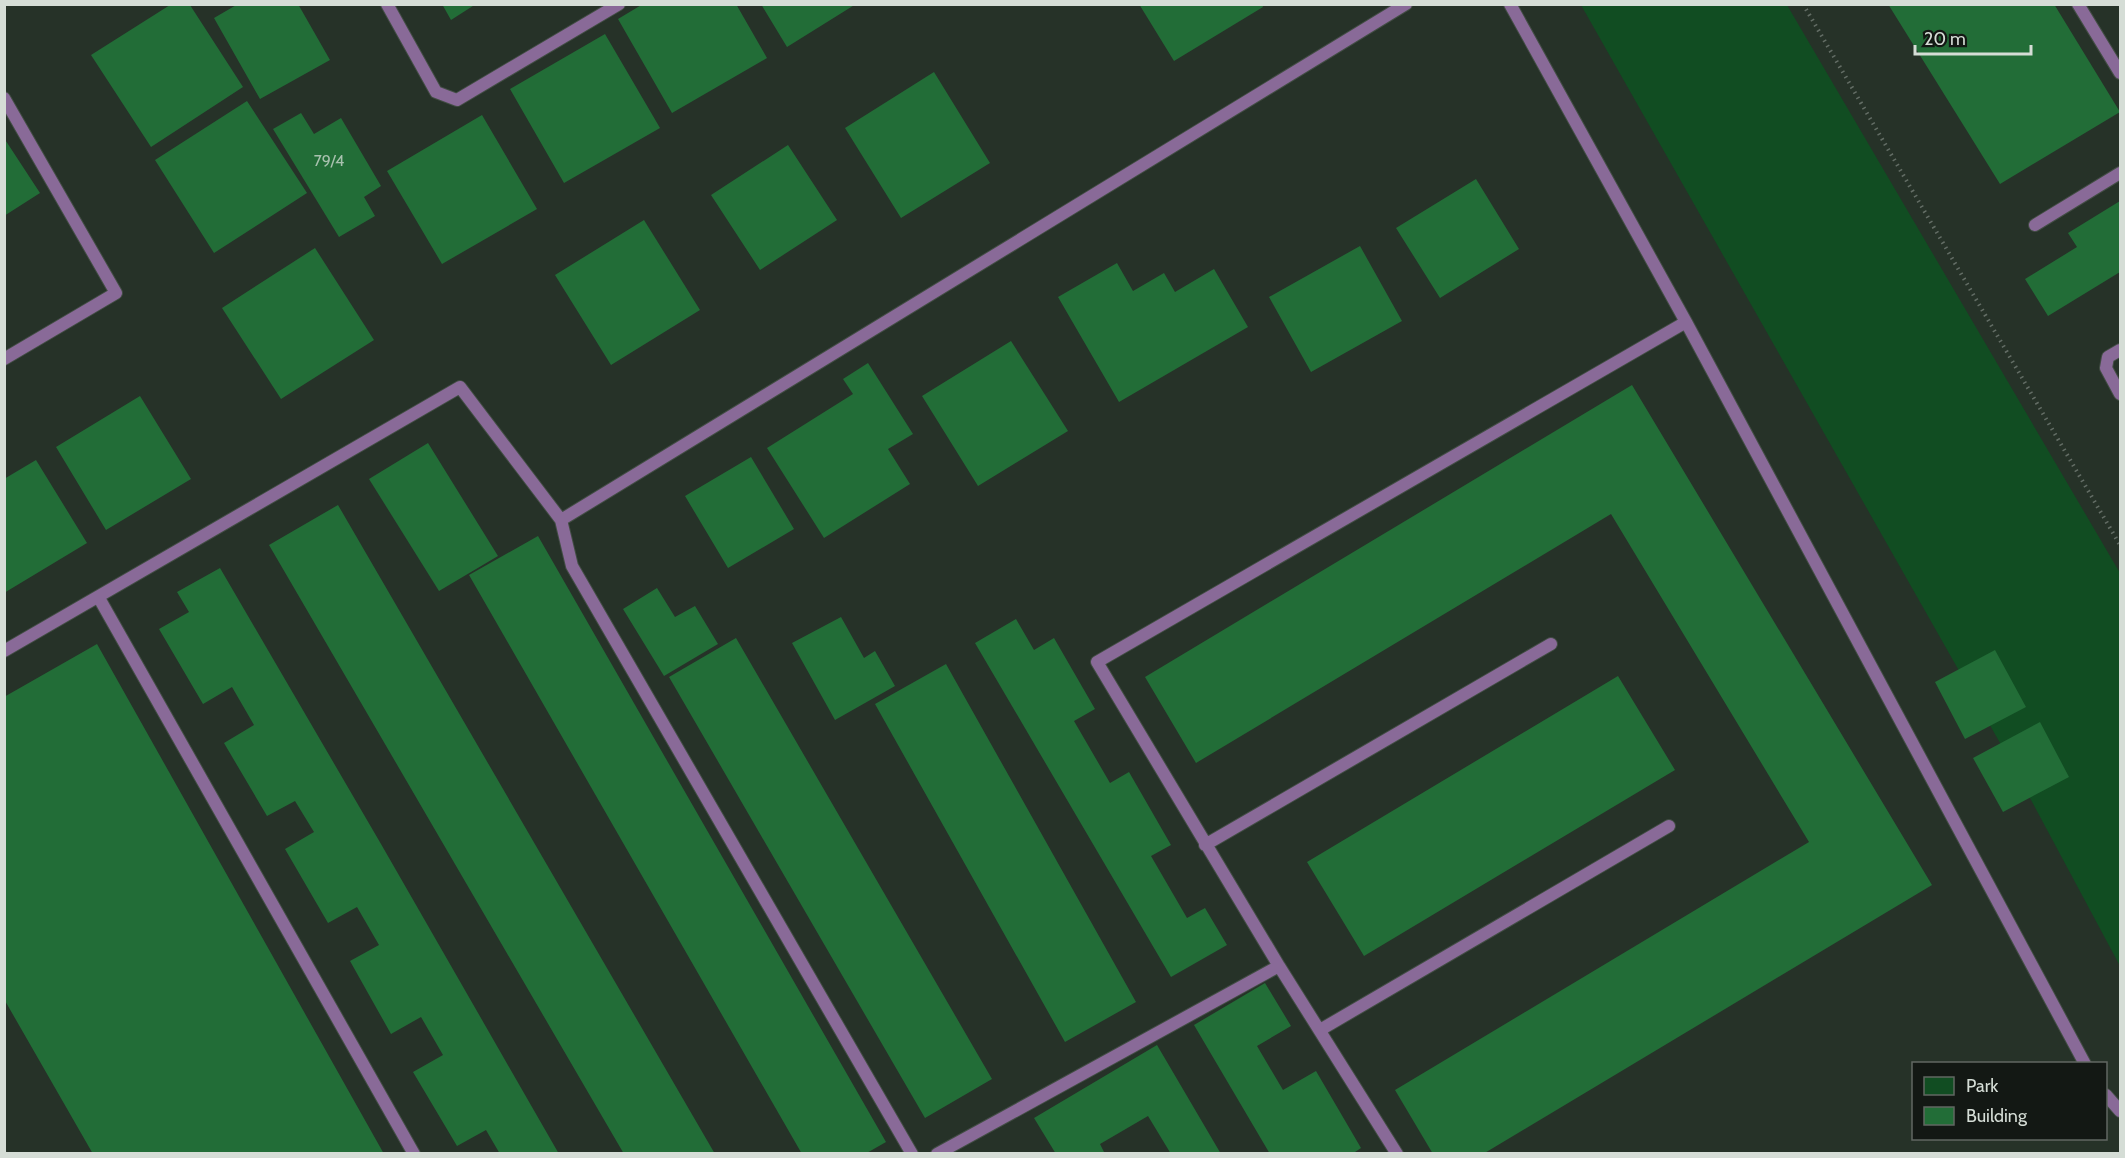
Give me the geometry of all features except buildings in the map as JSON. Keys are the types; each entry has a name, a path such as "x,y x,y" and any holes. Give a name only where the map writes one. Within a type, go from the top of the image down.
{"lane":[{"path":"387,4 436,92 457,100 619,4"},
{"path":"561,520 1406,4"},
{"path":"1510,4 1686,322 2084,1062"},
{"path":"2078,4 2121,73"},
{"path":"4,98 116,293 4,359"},
{"path":"2035,225 2121,173"},
{"path":"1396,1154 1205,845 1098,662 1686,322"},
{"path":"2121,350 2108,357 2106,368 2121,394"},
{"path":"4,651 460,387 561,520 572,566 912,1154"},
{"path":"99,598 414,1154"},
{"path":"1205,845 1551,644"},
{"path":"1320,1030 1669,826"},
{"path":"937,1154 1279,966"},
{"path":"2107,1096 2121,1111"}],"path":[{"path":"1803,4 2121,545"}],"green space":[{"path":"1581,5 1787,5 2120,573 2120,966 2008,757"}]}
